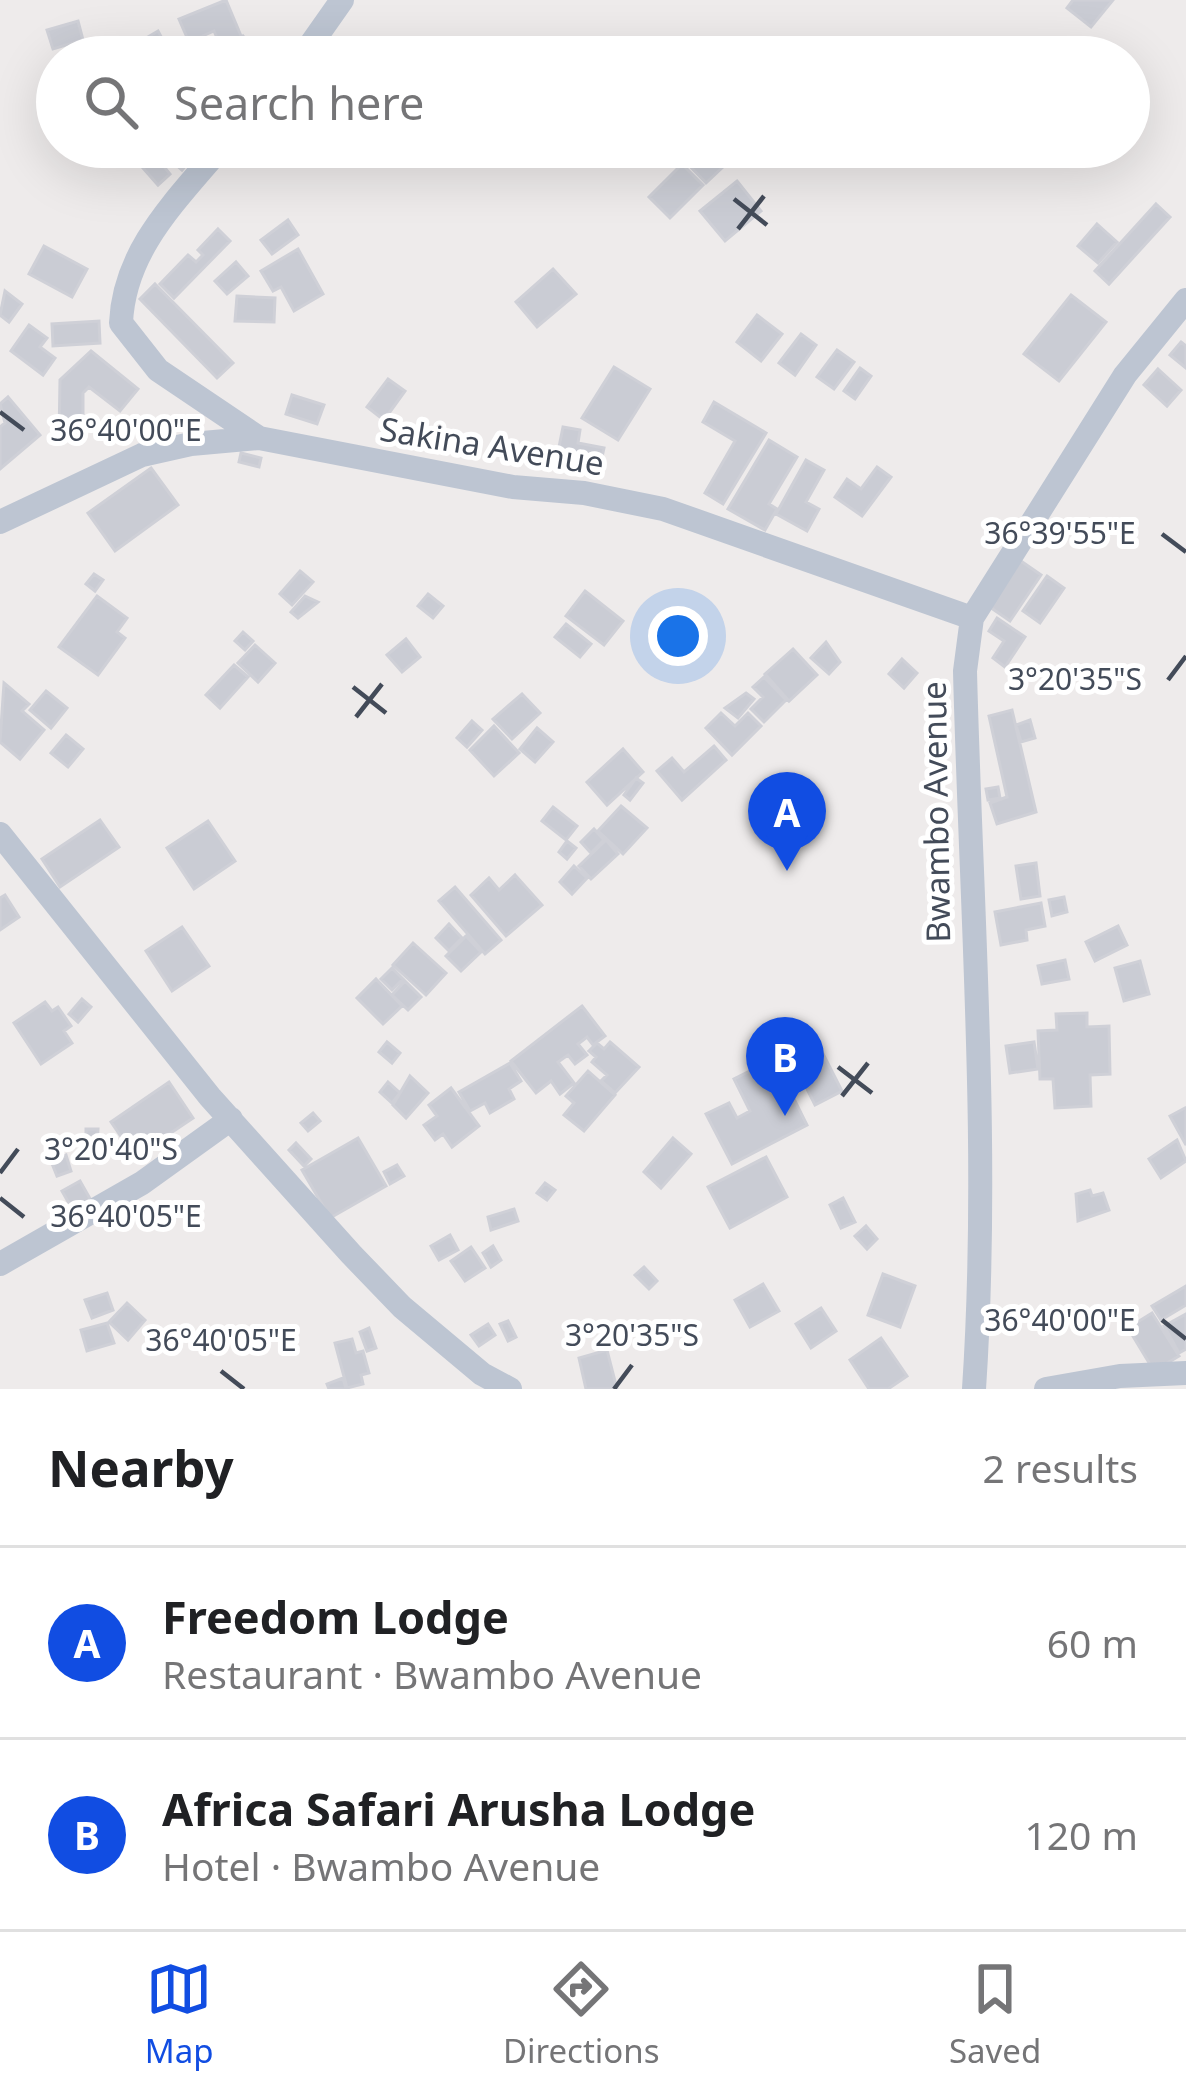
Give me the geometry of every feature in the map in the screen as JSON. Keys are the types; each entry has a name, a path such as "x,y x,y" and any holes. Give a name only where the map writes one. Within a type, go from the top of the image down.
{"street":[{"path":"317,36 342,0"},
{"path":"205,168 133,260 122,291 121,323 158,370 260,438"},
{"name":"Bwambo Avenue","path":"974,1388 983,1174 974,1023 966,694 972,618 1125,375 1186,300"},
{"name":"Sakina Avenue","path":"0,522 142,455 191,443 260,438 513,488 584,493 663,509 972,618"},
{"path":"0,834 231,1119 401,1307 482,1374 511,1389"},
{"path":"0,1264 142,1183 231,1119"},
{"path":"1046,1389 1120,1376 1186,1373"},
{"path":"974,1388 989,1389"}],"building":[{"path":"226,0 241,36 216,36 214,31 186,36 179,19"},
{"path":"1073,0 1113,0 1091,27 1067,8"},
{"path":"78,21 82,36 49,36 47,30"},
{"path":"143,168 165,168 170,174 158,185"},
{"path":"678,168 686,168 703,185 670,218 649,197"},
{"path":"692,168 722,168 706,183"},
{"path":"737,181 761,211 725,241 700,211"},
{"path":"1156,204 1170,217 1109,284 1095,271"},
{"path":"288,220 298,235 272,254 261,240"},
{"path":"1097,224 1117,242 1098,263 1078,246"},
{"path":"218,229 230,241 174,298 160,284 188,255 196,262 203,255 198,250"},
{"path":"44,246 87,269 72,297 29,274"},
{"path":"298,249 323,294 294,311 281,287 273,291 261,271"},
{"path":"236,262 248,276 227,294 215,281"},
{"path":"553,269 576,294 537,327 516,302"},
{"path":"155,284 233,363 217,378 140,299"},
{"path":"5,291 22,304 9,322 0,315"},
{"path":"1071,295 1106,322 1059,381 1024,354"},
{"path":"237,296 275,298 274,322 235,321"},
{"path":"757,315 782,334 761,361 737,342"},
{"path":"99,321 100,343 53,346 52,324"},
{"path":"29,325 47,338 40,347 55,358 43,375 11,351"},
{"path":"801,334 816,345 795,375 779,363"},
{"path":"1181,342 1186,346 1186,368 1170,355"},
{"path":"837,350 854,362 834,389 817,377"},
{"path":"91,351 138,389 120,411 89,387 83,393 83,439 59,439 60,380"},
{"path":"614,367 650,389 618,440 582,418"},
{"path":"860,368 871,376 855,399 844,391"},
{"path":"1158,369 1181,390 1167,406 1144,385"},
{"path":"388,379 405,391 384,420 367,407"},
{"path":"292,395 324,405 317,424 286,414"},
{"path":"8,397 40,435 0,469 0,427 5,423 0,404"},
{"path":"714,402 766,433 723,504 705,493 735,441 703,422"},
{"path":"563,427 580,430 578,443 604,448 598,475 555,467"},
{"path":"769,440 797,457 769,504 777,509 765,530 728,509"},
{"path":"241,453 261,458 259,467 239,462"},
{"path":"806,460 824,470 806,502 819,509 807,531 776,514"},
{"path":"877,467 891,477 862,516 835,497 847,479 861,489"},
{"path":"151,468 178,505 115,551 88,513"},
{"path":"1018,559 1041,575 1010,621 987,605"},
{"path":"300,571 313,582 292,605 280,594"},
{"path":"94,574 103,580 95,591 86,584"},
{"path":"1047,576 1064,588 1040,623 1023,611"},
{"path":"585,591 623,621 604,645 566,616"},
{"path":"428,594 443,606 433,618 418,606"},
{"path":"97,596 127,618 117,632 125,638 98,675 59,647"},
{"path":"305,596 318,602 298,618 291,612"},
{"path":"997,618 1025,637 1005,667 993,658 1004,641 989,631"},
{"path":"566,624 591,644 580,657 555,637"},
{"path":"243,632 253,641 245,650 235,641"},
{"path":"406,639 420,657 402,672 387,655"},
{"path":"826,642 840,662 829,674 811,658"},
{"path":"255,645 275,663 258,682 238,663"},
{"path":"793,649 817,675 789,701 765,674"},
{"path":"902,659 917,673 904,688 889,674"},
{"path":"234,665 248,677 220,708 206,695"},
{"path":"764,677 786,700 764,722 751,709 763,697 753,687"},
{"path":"4,683 29,704 22,711 44,730 20,759 0,742"},
{"path":"46,691 67,708 51,728 30,710"},
{"path":"746,693 754,699 738,718 725,708"},
{"path":"522,694 540,713 512,739 493,719"},
{"path":"1012,710 1036,812 997,824 990,803 1007,797 989,716"},
{"path":"721,713 735,726 748,713 761,726 732,755 706,728"},
{"path":"1030,720 1035,738 1021,742 1016,725"},
{"path":"472,721 482,730 467,747 457,738"},
{"path":"494,726 519,753 494,776 470,750"},
{"path":"537,728 553,742 535,762 520,749"},
{"path":"66,735 83,749 68,767 51,753"},
{"path":"714,746 726,760 682,800 657,771 672,758 684,772"},
{"path":"623,749 643,772 607,805 587,782"},
{"path":"636,778 643,783 630,800 624,795"},
{"path":"998,787 1000,798 988,800 986,789"},
{"path":"621,806 647,828 623,854 598,831"},
{"path":"553,807 577,826 566,840 542,821"},
{"path":"100,820 119,847 60,887 42,859"},
{"path":"208,821 235,861 194,889 167,848"},
{"path":"594,829 604,840 591,853 581,842"},
{"path":"606,840 618,854 591,879 579,866"},
{"path":"567,841 576,848 567,859 559,852"},
{"path":"1036,863 1040,896 1021,899 1016,866"},
{"path":"574,866 587,878 572,894 560,882"},
{"path":"515,875 542,905 506,936 471,895 489,878 499,890"},
{"path":"455,887 501,940 485,954 439,901"},
{"path":"5,895 19,917 0,930 0,898"},
{"path":"1064,897 1067,912 1052,916 1049,900"},
{"path":"1041,903 1045,926 1026,930 1027,940 1001,945 995,912"},
{"path":"449,924 462,938 449,951 436,938"},
{"path":"1118,926 1127,945 1095,961 1086,942"},
{"path":"182,927 209,966 172,991 146,951"},
{"path":"466,936 481,952 461,971 446,956"},
{"path":"413,943 446,973 426,995 393,965"},
{"path":"1065,960 1069,979 1042,984 1038,966"},
{"path":"1140,961 1149,994 1124,1001 1115,968"},
{"path":"392,968 403,979 392,990 381,979"},
{"path":"376,979 402,1006 383,1024 357,998"},
{"path":"405,981 421,997 408,1010 392,995"},
{"path":"82,999 91,1007 78,1022 69,1014"},
{"path":"45,1002 52,1011 58,1007 71,1026 64,1031 72,1043 41,1064 14,1023"},
{"path":"582,1006 605,1036 593,1045 587,1037 578,1044 587,1055 575,1064 568,1055 558,1062 574,1083 560,1094 551,1081 536,1093 511,1061"},
{"path":"1087,1013 1087,1027 1109,1026 1110,1074 1090,1075 1091,1106 1055,1108 1053,1079 1040,1079 1038,1031 1057,1030 1056,1014"},
{"path":"815,1038 842,1091 815,1105 804,1083 790,1091 807,1125 732,1164 706,1114 729,1103 737,1118 750,1111 734,1079"},
{"path":"387,1042 400,1053 392,1063 379,1052"},
{"path":"610,1042 639,1067 615,1093 601,1081 607,1075 592,1062 596,1057 589,1051 597,1043 604,1049"},
{"path":"1034,1042 1038,1069 1010,1073 1006,1046"},
{"path":"510,1063 521,1081 509,1089 514,1099 490,1113 485,1103 470,1111 459,1092"},
{"path":"588,1071 615,1095 584,1131 564,1115 574,1103 566,1096"},
{"path":"410,1076 428,1093 406,1118 393,1105"},
{"path":"169,1082 193,1118 135,1157 111,1122"},
{"path":"388,1082 400,1093 392,1103 380,1092"},
{"path":"451,1088 479,1126 452,1147 443,1134 435,1140 424,1125 437,1116 429,1105"},
{"path":"1186,1110 1186,1145 1170,1116"},
{"path":"313,1113 320,1121 308,1131 301,1123"},
{"path":"86,1129 98,1129 97,1151 86,1151"},
{"path":"358,1138 386,1186 330,1218 302,1170"},
{"path":"673,1138 691,1154 661,1188 644,1172"},
{"path":"1177,1140 1186,1161 1161,1178 1149,1159"},
{"path":"296,1143 311,1159 304,1166 289,1150"},
{"path":"66,1155 71,1171 57,1176 51,1161"},
{"path":"766,1157 787,1197 730,1228 708,1187"},
{"path":"397,1165 404,1176 390,1184 384,1172"},
{"path":"80,1181 93,1204 75,1214 62,1191"},
{"path":"545,1183 555,1190 547,1200 537,1193"},
{"path":"1090,1190 1092,1196 1103,1193 1109,1210 1078,1221 1076,1194"},
{"path":"843,1198 855,1222 841,1228 830,1205"},
{"path":"514,1209 518,1221 491,1230 488,1217"},
{"path":"866,1226 877,1239 867,1249 855,1236"},
{"path":"450,1235 458,1250 439,1260 431,1246"},
{"path":"493,1246 501,1260 491,1267 483,1253"},
{"path":"471,1247 485,1268 465,1281 451,1261"},
{"path":"644,1267 657,1281 649,1289 635,1275"},
{"path":"883,1274 915,1286 900,1327 868,1315"},
{"path":"763,1284 779,1311 750,1327 735,1300"},
{"path":"1186,1286 1186,1305 1161,1320 1152,1306"},
{"path":"107,1293 113,1310 92,1318 85,1300"},
{"path":"127,1303 145,1320 128,1340 109,1322"},
{"path":"821,1308 836,1331 811,1348 796,1324"},
{"path":"1152,1313 1179,1356 1154,1371 1128,1328"},
{"path":"1186,1314 1186,1349 1179,1353 1164,1326"},
{"path":"508,1321 516,1337 508,1341 500,1324"},
{"path":"107,1323 114,1343 87,1351 81,1330"},
{"path":"488,1324 495,1335 479,1346 471,1335"},
{"path":"369,1328 376,1348 367,1351 360,1332"},
{"path":"881,1338 907,1376 888,1389 869,1389 850,1360"},
{"path":"352,1339 356,1353 363,1351 369,1373 361,1375 363,1384 347,1388 335,1343"},
{"path":"607,1350 617,1389 586,1389 579,1358"},
{"path":"343,1378 346,1389 329,1389 327,1384"}],"place":[{"name":"Freedom Lodge","path":"787,871"},
{"name":"Africa Safari Arusha Lodge","path":"785,1116"}]}
